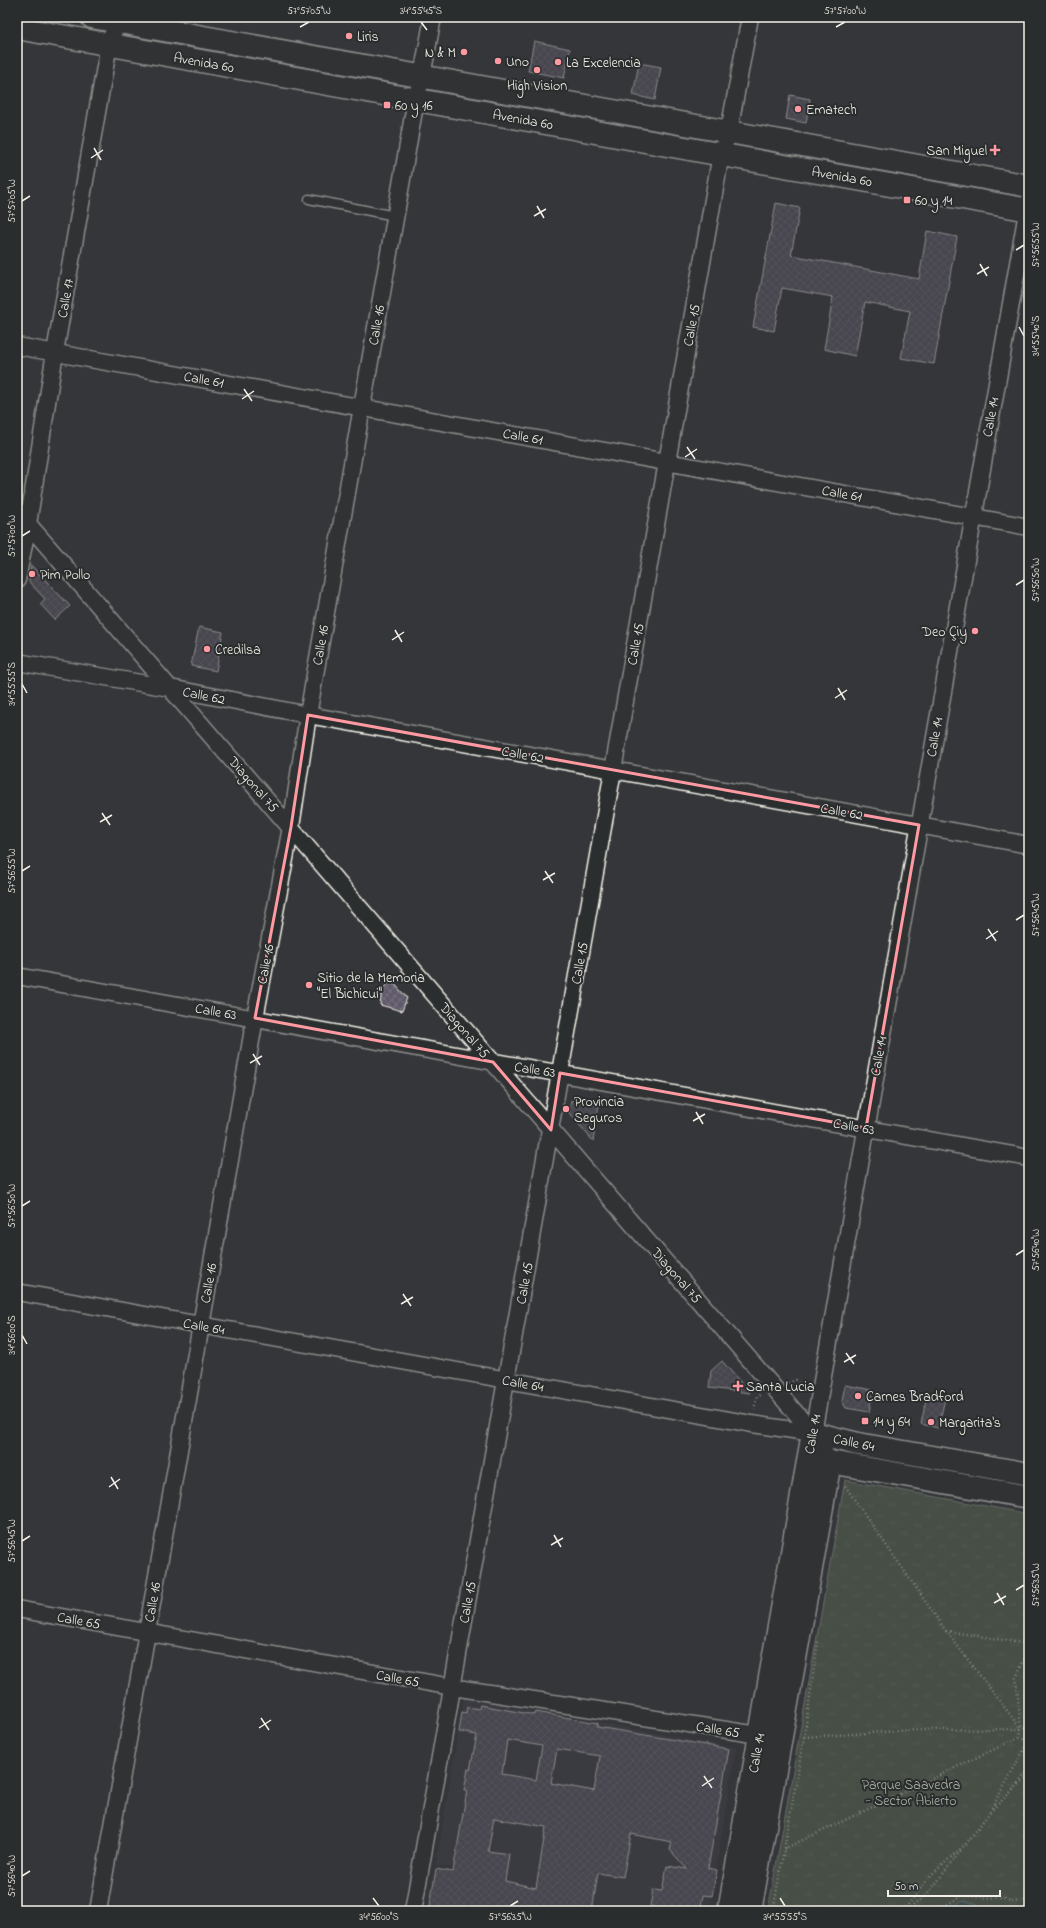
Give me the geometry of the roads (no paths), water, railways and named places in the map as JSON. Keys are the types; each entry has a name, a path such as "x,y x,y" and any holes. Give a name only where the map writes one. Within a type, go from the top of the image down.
{"main road":[{"name":"Avenida 60","path":"92,17 119,19 422,76 1029,186"},
{"name":"Avenida 60","path":"17,28 416,100 1028,207"},
{"name":"Calle 64","path":"813,1433 858,1444 1029,1474"},
{"name":"Calle 14","path":"750,1911 770,1737 813,1433"},
{"name":"Calle 64","path":"830,1462 1029,1497"},
{"name":"Calle 14","path":"729,1911 770,1737 830,1462"}],"street":[{"name":"Calle 16","path":"98,1911 255,1018 291,827 308,715 395,216 432,17"},
{"name":"Calle 15","path":"413,1911 721,154 729,132 750,17"},
{"name":"Calle 17","path":"17,580 28,524 55,352 109,44 119,19"},
{"name":"Calle 14","path":"813,1433 1028,207"},
{"name":"Calle 61","path":"17,346 1029,527"},
{"name":"Diagonal 75","path":"17,511 813,1433 830,1462"},
{"name":"Calle 62","path":"17,662 170,688 308,715 1029,845"},
{"name":"Calle 63","path":"17,976 1029,1158"},
{"name":"Calle 64","path":"17,1292 752,1424 813,1433"},
{"name":"Calle 65","path":"17,1609 452,1687 770,1737"}],"lane":[{"path":"309,199 395,216"}],"water":[{"path":"963,1900 993,1911 946,1911"}],"place":[{"name":"Liris","path":"349,36"},
{"name":"N & M","path":"464,52"},
{"name":"Uno","path":"498,61"},
{"name":"La Excelencia","path":"558,62"},
{"name":"High Vision","path":"537,70"},
{"name":"60 y 16","path":"387,105"},
{"name":"Ematech","path":"798,109"},
{"name":"San Miguel","path":"995,150"},
{"name":"60 y 14","path":"907,200"},
{"name":"Pim Pollo","path":"32,574"},
{"name":"Deo Çiy","path":"975,631"},
{"name":"Credilsa","path":"207,649"},
{"name":"Sitio de la Memoria \"El Bichicui\"","path":"309,985"},
{"name":"Provincia Seguros","path":"566,1109"},
{"name":"Santa Lucia","path":"738,1386"},
{"name":"Carnes Bradford","path":"858,1396"},
{"name":"14 y 64","path":"865,1421"},
{"name":"Margarita's","path":"931,1422"}],"park label":[{"name":"Parque Saavedra - Sector Abierto","path":"911,1792"}]}
